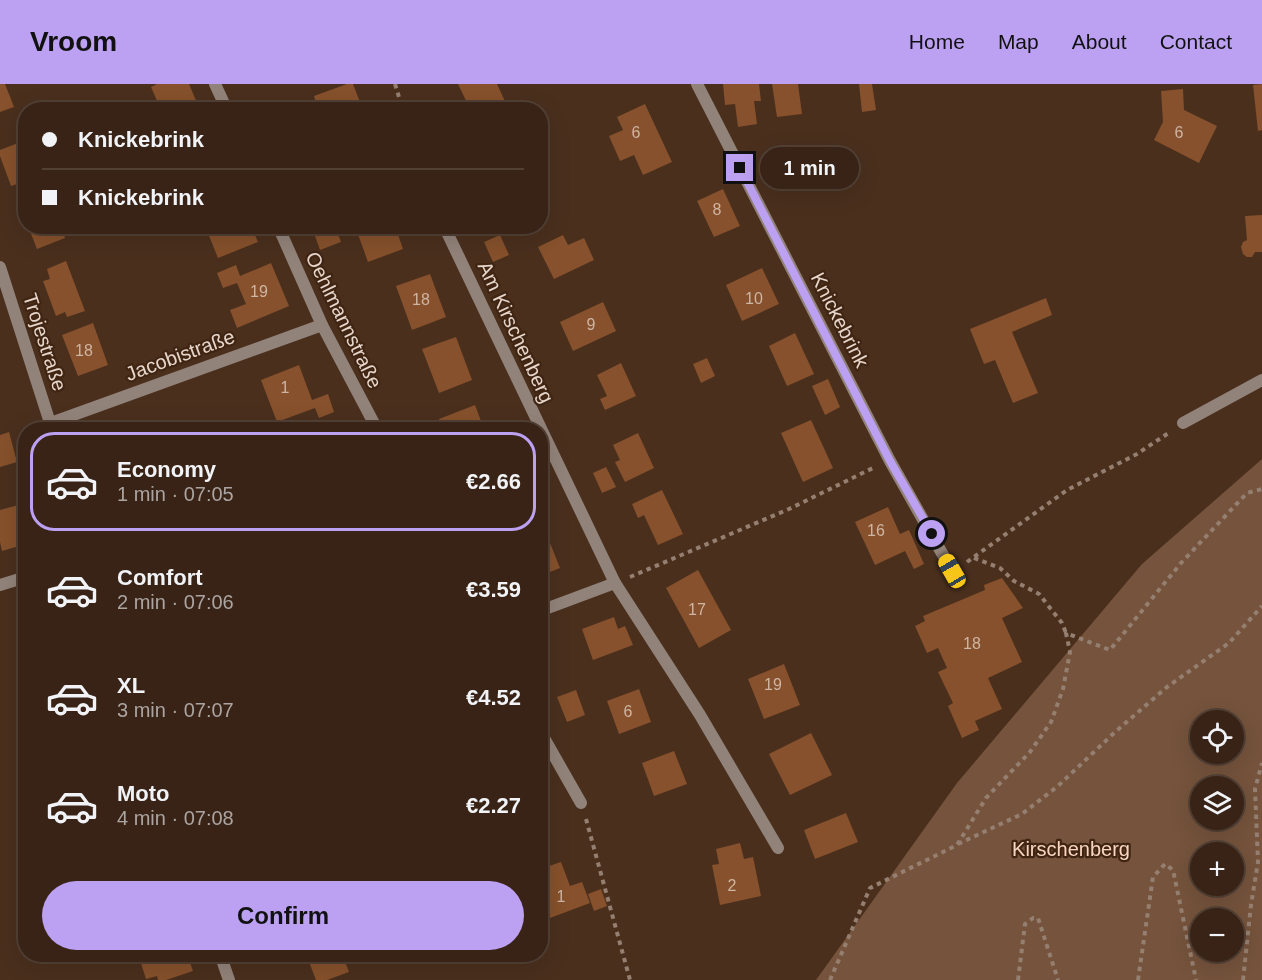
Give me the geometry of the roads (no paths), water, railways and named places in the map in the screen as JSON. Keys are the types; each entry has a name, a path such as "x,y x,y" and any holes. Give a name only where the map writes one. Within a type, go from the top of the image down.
{"street":[{"path":"215,84 223,102"},
{"name":"Knickebrink","path":"697,84 890,461 952,571"},
{"name":"Oehlmannstraße","path":"282,234 322,325 373,422"},
{"name":"Am Kirschenberg","path":"448,234 538,422"},
{"name":"Trojestraße","path":"0,267 51,422"},
{"name":"Jacobistraße","path":"63,422 322,325"},
{"path":"1183,423 1262,380"},
{"name":"Am Kirschenberg","path":"548,443 615,583 700,715 778,848"},
{"path":"0,585 18,579"},
{"path":"548,608 615,583"},
{"path":"548,745 581,803"},
{"path":"223,962 229,980"}],"park label":[{"name":"Kirschenberg","path":"1071,849"}]}
